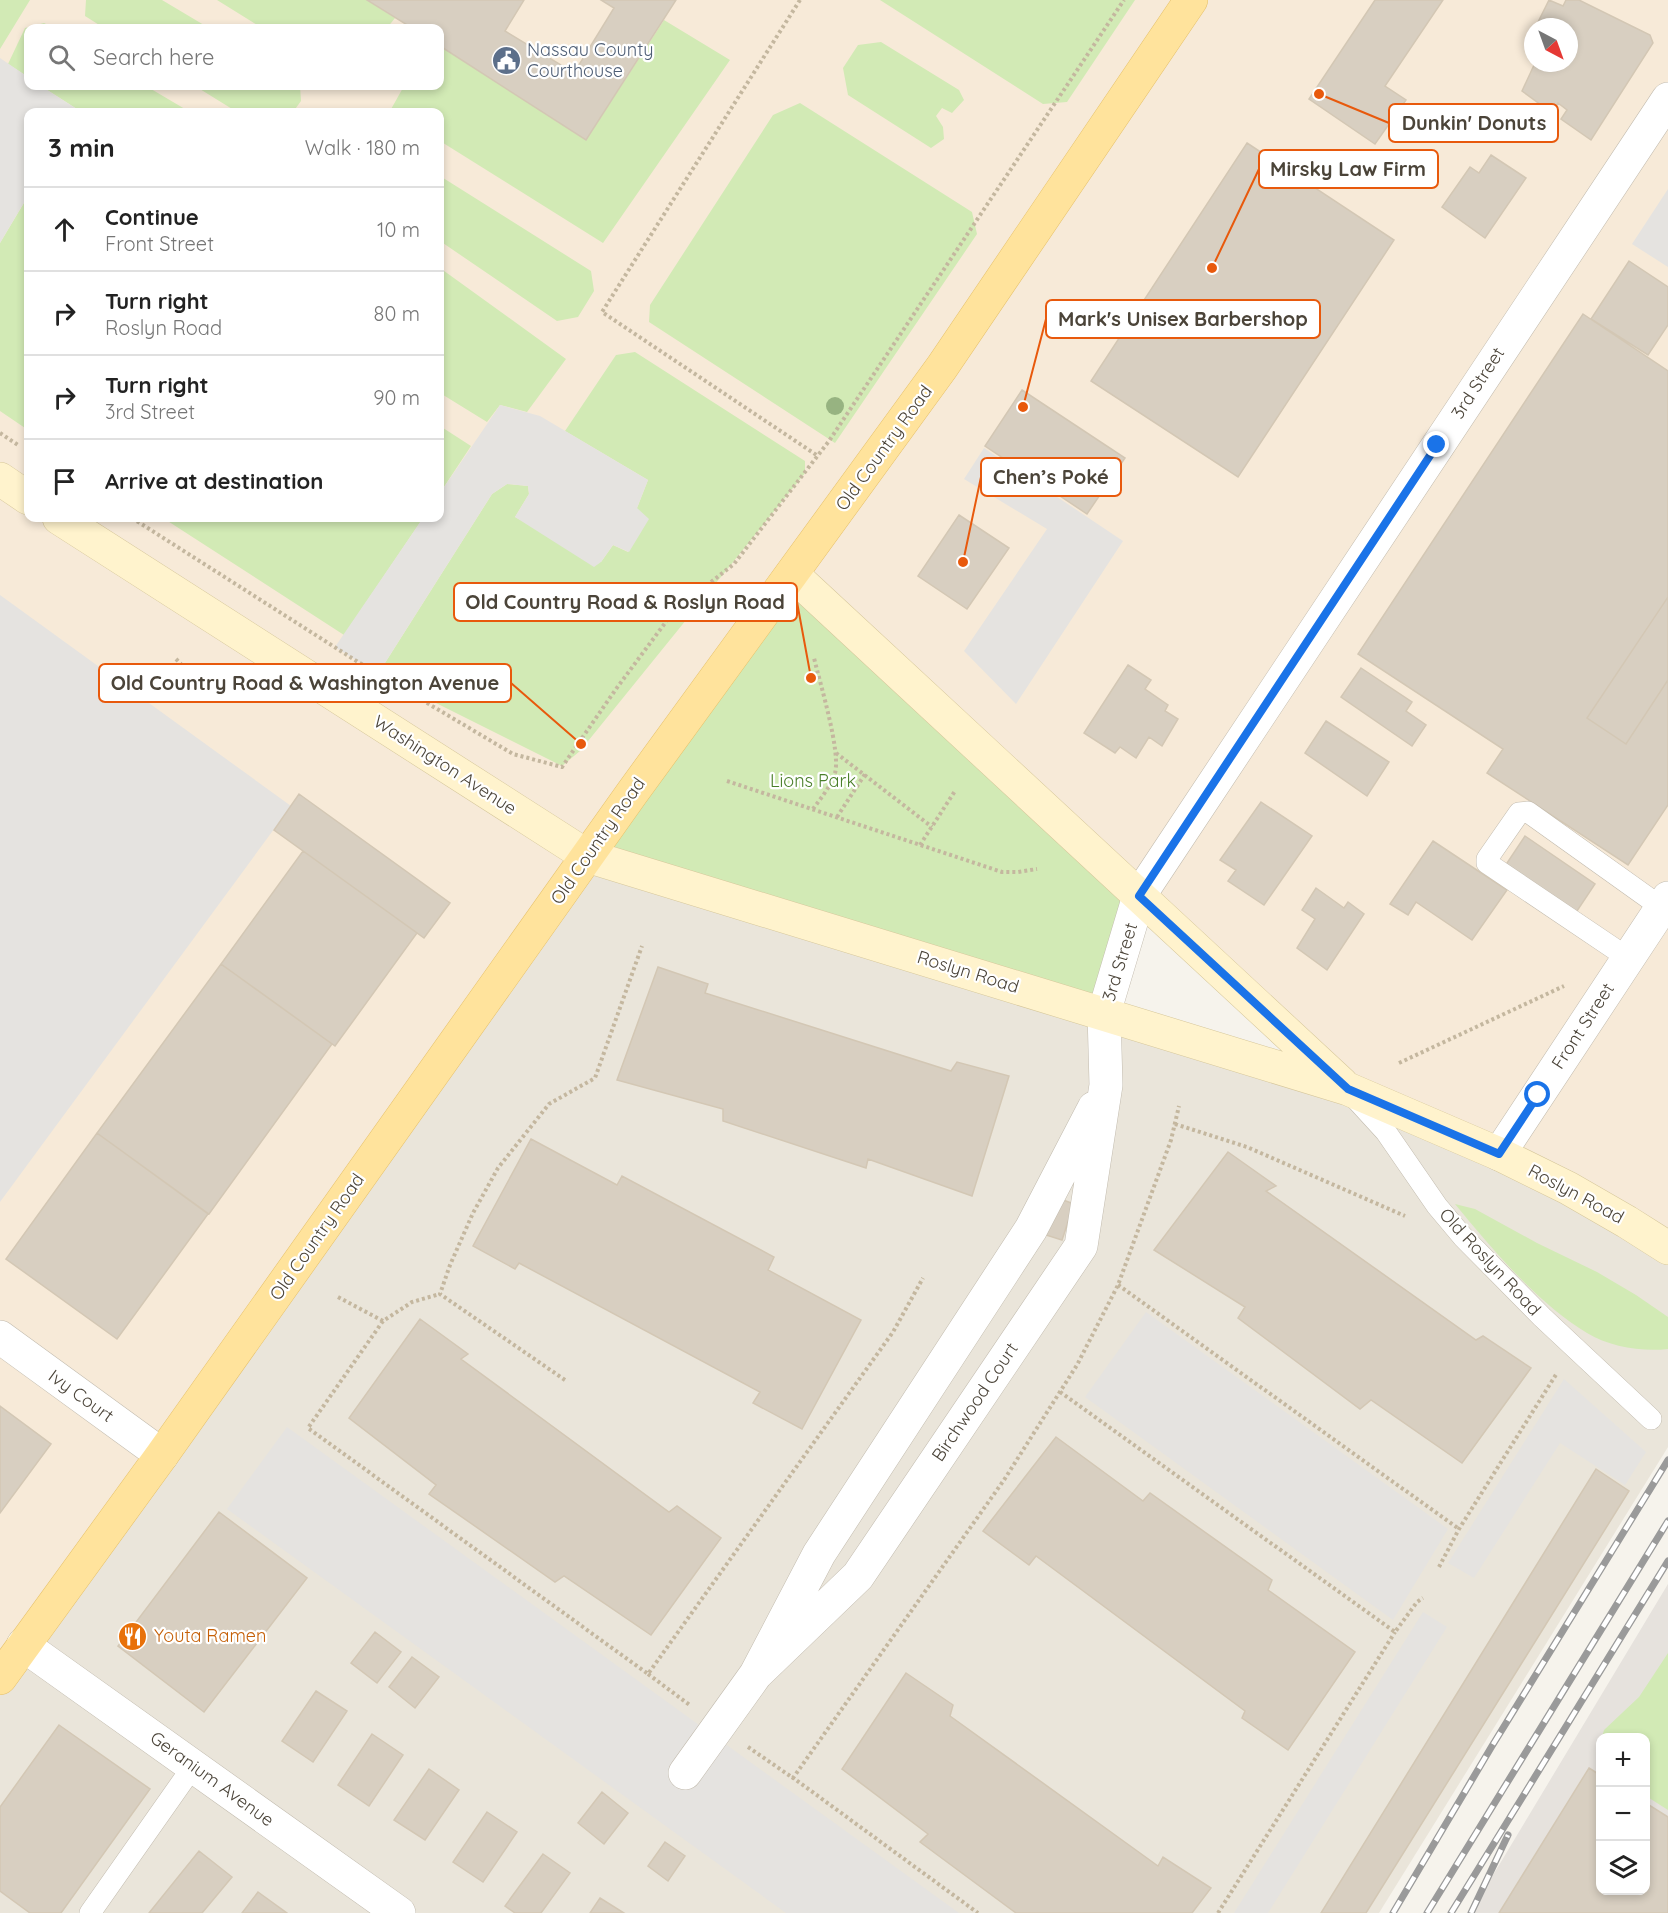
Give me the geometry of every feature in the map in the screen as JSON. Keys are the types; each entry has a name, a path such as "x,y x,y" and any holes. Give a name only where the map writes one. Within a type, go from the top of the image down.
{"main road":[{"name":"Old Country Road","path":"0,1678 162,1455 587,856 942,367 1191,0"},
{"path":"0,479 24,495"},
{"name":"Washington Avenue","path":"65,522 587,856"},
{"name":"Roslyn Road","path":"792,574 1348,1089"},
{"name":"Roslyn Road","path":"587,856 1348,1089 1499,1154 1568,1188 1668,1248"}],"street":[{"name":"3rd Street","path":"1104,1013 1139,896 1668,99"},
{"name":"Front Street","path":"1499,1154 1628,958 1666,906"},
{"name":"Birchwood Court","path":"756,1674 858,1576 1081,1246 1106,1085 1104,1013"},
{"name":"Birchwood Court","path":"685,1773 756,1674 819,1554 1031,1229 1106,1085"},
{"name":"Ivy Court","path":"0,1337 162,1455"},
{"name":"Geranium Avenue","path":"23,1645 399,1913"}],"lane":[{"path":"1628,958 1490,866 1487,859 1519,813 1528,813 1666,906"},
{"name":"Old Roslyn Road","path":"1348,1089 1386,1132 1437,1206 1463,1237 1542,1317 1652,1419"},
{"path":"90,1913 194,1765"}],"path":[{"path":"800,0 602,312 818,456"},
{"path":"138,522 368,668 513,754 562,766 616,688 674,611 734,564 818,456 1124,0"},
{"path":"0,433 19,446"},
{"path":"813,809 829,787 836,772 836,752 814,658"},
{"path":"176,660 181,664"},
{"path":"223,691 232,697"},
{"path":"836,752 932,827"},
{"path":"837,818 865,774"},
{"path":"727,781 1002,872 1036,869"},
{"path":"920,845 955,791"},
{"path":"440,1294 473,1213 498,1168 549,1104 595,1078 642,946"},
{"path":"1399,1063 1565,986"},
{"path":"784,1771 793,1778 1004,1480 1077,1365 1119,1285 1171,1140 1179,1106"},
{"path":"1175,1124 1247,1147 1411,1218"},
{"path":"648,1674 892,1332 922,1278"},
{"path":"1119,1285 1459,1529"},
{"path":"440,1294 412,1302 383,1321 308,1428 698,1711"},
{"path":"440,1294 565,1380"},
{"path":"338,1297 383,1321"},
{"path":"1439,1567 1459,1529 1558,1372"},
{"path":"1060,1392 1395,1632"},
{"path":"1218,1913 1395,1632 1417,1602 1423,1598"},
{"path":"745,1745 978,1913"}],"shaded area":[{"path":"0,0 1668,0 1668,1247 1348,1089 792,574 0,1675"},
{"path":"0,58 24,74 24,90 47,90 75,108 24,108 24,203 0,243"},
{"path":"1668,189 1668,267 1632,244"},
{"path":"500,405 540,416 648,480 637,508 649,519 629,552 613,545 601,562 594,567 515,517 529,494 528,486 507,484 492,494 378,674 335,647 420,522 444,522 444,487"},
{"path":"984,448 1123,541 1016,704 964,651 1047,529 964,479"},
{"path":"0,595 291,806 0,1202"},
{"path":"587,856 1348,1089 1668,1247 1668,1447 1379,1913 0,1913 0,1678"},
{"path":"1146,1312 1448,1529 1393,1620 1085,1397"},
{"path":"1564,1379 1646,1452 1625,1485 1560,1443 1474,1578 1448,1563"},
{"path":"287,1427 959,1913 786,1913 227,1509"},
{"path":"1668,1584 1668,1913 1471,1913 1475,1905"},
{"path":"1423,1612 1447,1627 1268,1913 1234,1913"}],"green space":[{"path":"0,0 30,0 0,49"},
{"path":"86,0 162,0 202,24 98,24 85,16"},
{"path":"217,0 367,0 395,18 390,24 256,24"},
{"path":"880,0 1135,0 1067,102 1043,104"},
{"path":"664,20 730,60 603,243 444,144 444,108 392,108 402,90 444,90 444,49 586,140"},
{"path":"24,30 24,74 8,64"},
{"path":"881,42 959,90 964,100 952,113 942,108 936,116 943,127 944,139 931,148 848,95 843,68 858,45"},
{"path":"47,90 153,90 183,108 75,108"},
{"path":"201,90 300,90 301,101 296,108 231,108"},
{"path":"800,103 972,212 977,234 835,443 649,322 650,305 773,115"},
{"path":"444,179 591,271 594,291 578,317 557,321 444,244"},
{"path":"24,203 24,427 0,411 0,243"},
{"path":"444,271 566,359 527,412 500,405 487,422 444,395"},
{"path":"635,352 805,461 805,473 580,751 562,766 378,674 492,494 507,484 528,486 529,494 515,517 601,562 613,545 628,552 637,508 648,480 565,431 616,355"},
{"path":"444,429 471,446 444,487"},
{"path":"169,522 420,522 344,635"},
{"name":"Lions Park","path":"792,574 1139,896 1104,1013 587,856"},
{"path":"1455,1204 1475,1209 1597,1272 1636,1295 1668,1317 1668,1349 1648,1350 1616,1345 1596,1338 1568,1321 1516,1274"},
{"path":"1668,1653 1668,1810 1650,1799 1650,1733 1603,1733 1639,1697"}],"building":[{"name":"Nassau County Courthouse","path":"367,0 524,0 505,31 574,73 614,8 601,0 676,0 586,140 444,49 444,24 406,24"},
{"path":"1375,0 1443,0 1385,86 1406,100 1375,144 1309,99"},
{"path":"1549,0 1563,6 1566,0 1579,0 1650,35 1653,43 1591,140 1561,119 1567,110 1558,103 1552,113 1522,91 1531,72 1578,72 1578,18 1540,18"},
{"path":"1247,143 1394,240 1238,477 1091,381"},
{"path":"1491,155 1526,178 1485,238 1442,207 1470,167 1479,173"},
{"path":"1629,261 1668,287 1668,325 1648,355 1591,319"},
{"path":"1583,314 1668,371 1668,805 1628,865 1487,773 1503,749 1358,654"},
{"path":"1022,390 1125,458 1087,514 985,446"},
{"path":"959,515 1009,548 967,609 918,576"},
{"path":"1668,597 1668,680 1626,744 1587,718"},
{"path":"1128,665 1151,680 1145,689 1168,705 1165,711 1178,719 1162,746 1149,737 1136,758 1120,747 1115,753 1084,733"},
{"path":"1361,668 1412,702 1406,711 1426,725 1412,746 1341,697"},
{"path":"1326,721 1389,762 1367,796 1305,753"},
{"path":"299,794 450,903 424,938 274,830"},
{"path":"1261,802 1312,836 1264,905 1228,881 1236,870 1220,860"},
{"path":"1525,836 1595,884 1575,914 1505,866"},
{"path":"1433,841 1507,890 1472,940 1416,902 1408,915 1390,904"},
{"path":"303,851 417,933 335,1046 221,964"},
{"path":"1316,888 1344,908 1348,902 1364,914 1327,970 1297,948 1315,919 1302,910"},
{"path":"221,964 332,1044 209,1214 97,1133"},
{"path":"658,967 708,984 705,993 951,1071 957,1062 1009,1076 972,1196 868,1159 866,1168 723,1121 723,1109 617,1080"},
{"path":"97,1133 208,1214 117,1339 6,1259"},
{"path":"531,1139 617,1185 622,1176 774,1257 768,1270 861,1320 802,1429 753,1403 760,1392 519,1263 515,1269 473,1246"},
{"path":"1228,1152 1276,1186 1266,1191 1476,1340 1483,1336 1531,1368 1462,1463 1371,1400 1360,1409 1238,1318 1245,1307 1154,1250"},
{"path":"1055,1197 1074,1204 1062,1240 1043,1234"},
{"path":"420,1319 468,1354 461,1359 669,1512 677,1506 721,1538 651,1635 564,1576 555,1582 429,1494 436,1485 349,1418"},
{"path":"0,1406 51,1444 0,1513"},
{"path":"1056,1437 1143,1501 1150,1493 1272,1580 1268,1590 1355,1652 1288,1750 1242,1718 1245,1711 1036,1556 1029,1565 983,1531"},
{"path":"1596,1469 1629,1491 1366,1913 1321,1913"},
{"path":"219,1512 307,1578 204,1712 118,1646"},
{"path":"375,1632 401,1652 377,1683 351,1663"},
{"path":"412,1657 439,1677 415,1708 389,1687"},
{"path":"906,1673 953,1705 950,1716 1158,1866 1163,1857 1211,1888 1192,1913 1016,1913 920,1842 928,1834 842,1769"},
{"path":"316,1691 347,1711 313,1762 282,1741"},
{"path":"59,1725 150,1789 61,1913 30,1913 0,1891 0,1807"},
{"path":"372,1734 403,1755 369,1806 338,1785"},
{"path":"1589,1768 1596,1772 1596,1895 1650,1895 1650,1806 1668,1817 1668,1913 1499,1913"},
{"path":"429,1769 459,1790 425,1840 394,1820"},
{"path":"602,1792 628,1813 604,1844 578,1823"},
{"path":"487,1812 517,1832 483,1882 453,1862"},
{"path":"665,1842 685,1856 668,1881 648,1866"},
{"path":"199,1851 232,1877 202,1913 149,1913"},
{"path":"543,1854 570,1873 541,1913 515,1913 505,1906"},
{"path":"258,1892 287,1913 242,1913"},
{"path":"600,1898 624,1913 590,1913"}],"railway":[{"path":"1393,1913 1492,1746 1668,1460"},
{"path":"1427,1913 1668,1521"},
{"path":"1451,1913 1668,1561"},
{"path":"1471,1913 1508,1835"}],"place":[{"name":"Nassau County Courthouse","path":"506,60"},
{"name":"Dunkin' Donuts","path":"1319,94"},
{"name":"Mirsky Law Firm","path":"1212,268"},
{"name":"Mark's Unisex Barbershop","path":"1023,407"},
{"name":"Chen’s Poké","path":"963,562"},
{"name":"Old Country Road & Roslyn Road","path":"811,678"},
{"name":"Old Country Road & Washington Avenue","path":"581,744"},
{"name":"Youta Ramen","path":"133,1636"}],"route":[{"path":"1437,445 1139,896 1348,1089 1499,1154 1538,1095"}]}
